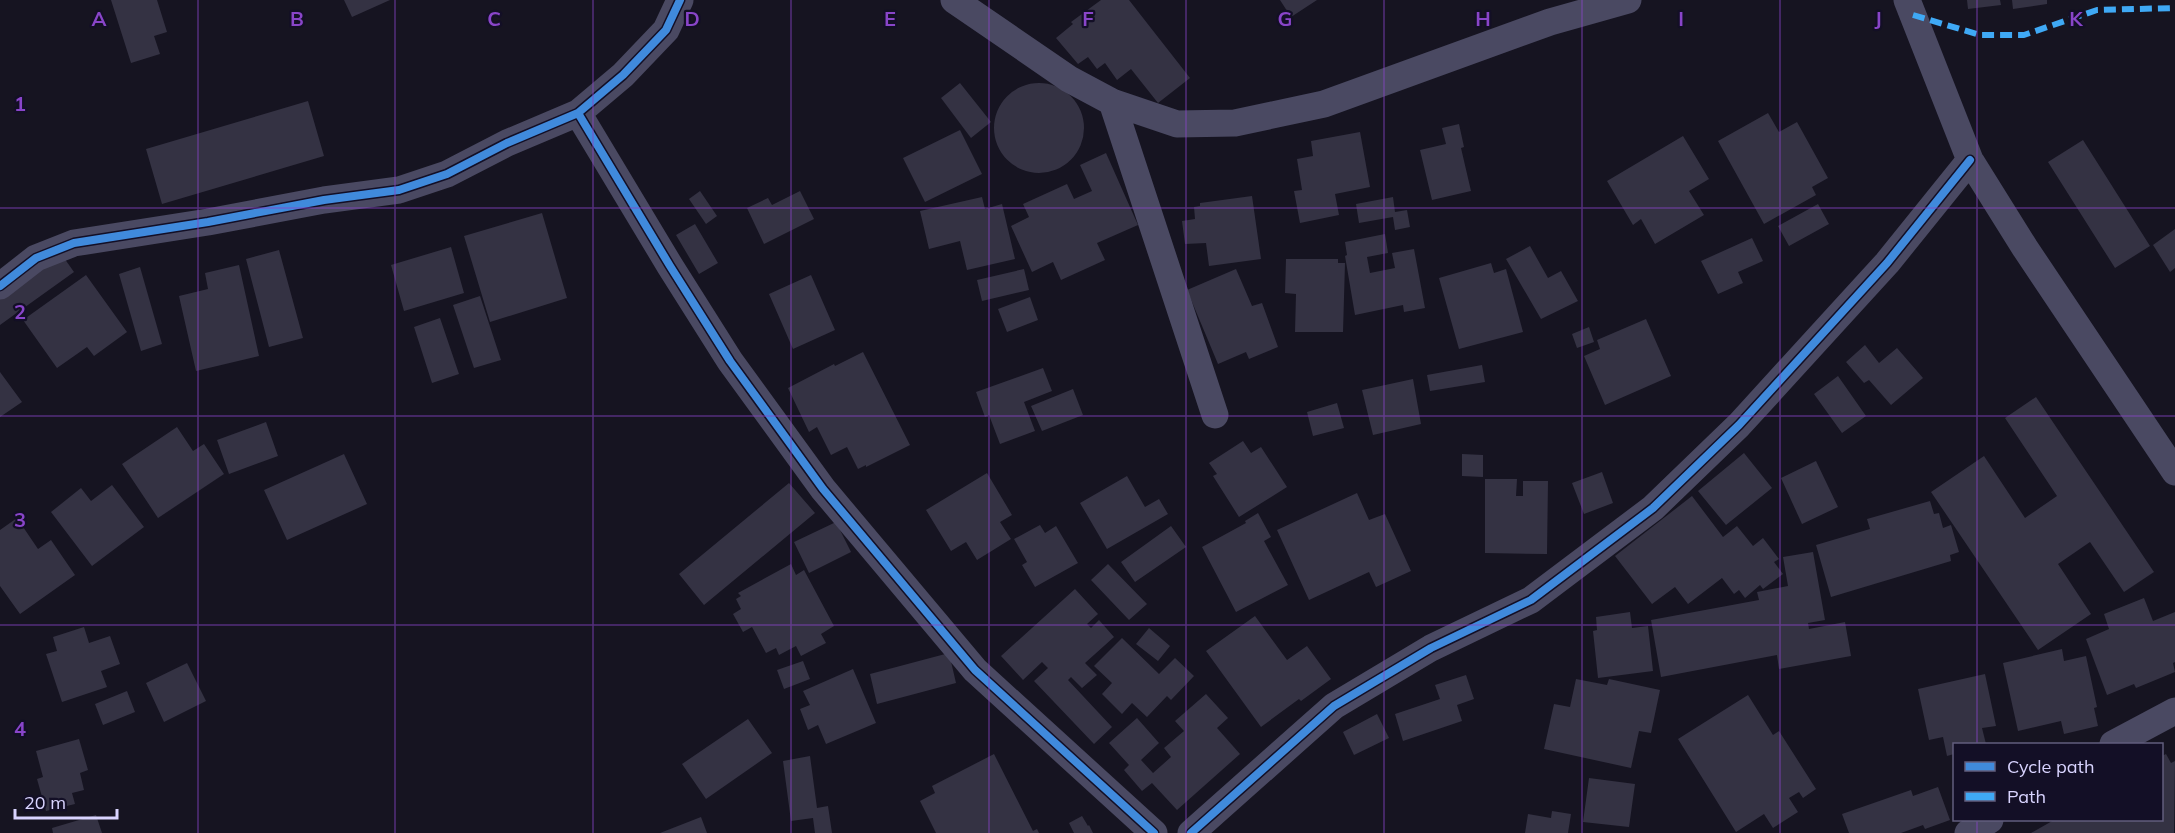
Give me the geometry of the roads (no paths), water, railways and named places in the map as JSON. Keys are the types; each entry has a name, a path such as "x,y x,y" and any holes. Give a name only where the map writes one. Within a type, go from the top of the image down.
{"street":[{"path":"0,285 36,258 74,243 208,222 324,200 399,190 447,174 507,144 578,113 623,75 666,30 680,0"},
{"path":"954,0 1069,79 1112,102 1177,124 1235,123 1324,104 1550,22 1628,0"},
{"path":"1907,0 1970,160 2025,248 2175,471"},
{"path":"1112,102 1215,415"},
{"path":"578,113 670,267 730,361 823,489 975,670 1154,833"},
{"path":"1191,833 1334,706 1431,648 1531,600 1653,508 1739,425 1887,263 1970,160"},
{"path":"2116,743 2175,711"},
{"path":"1968,833 1986,821"}]}
